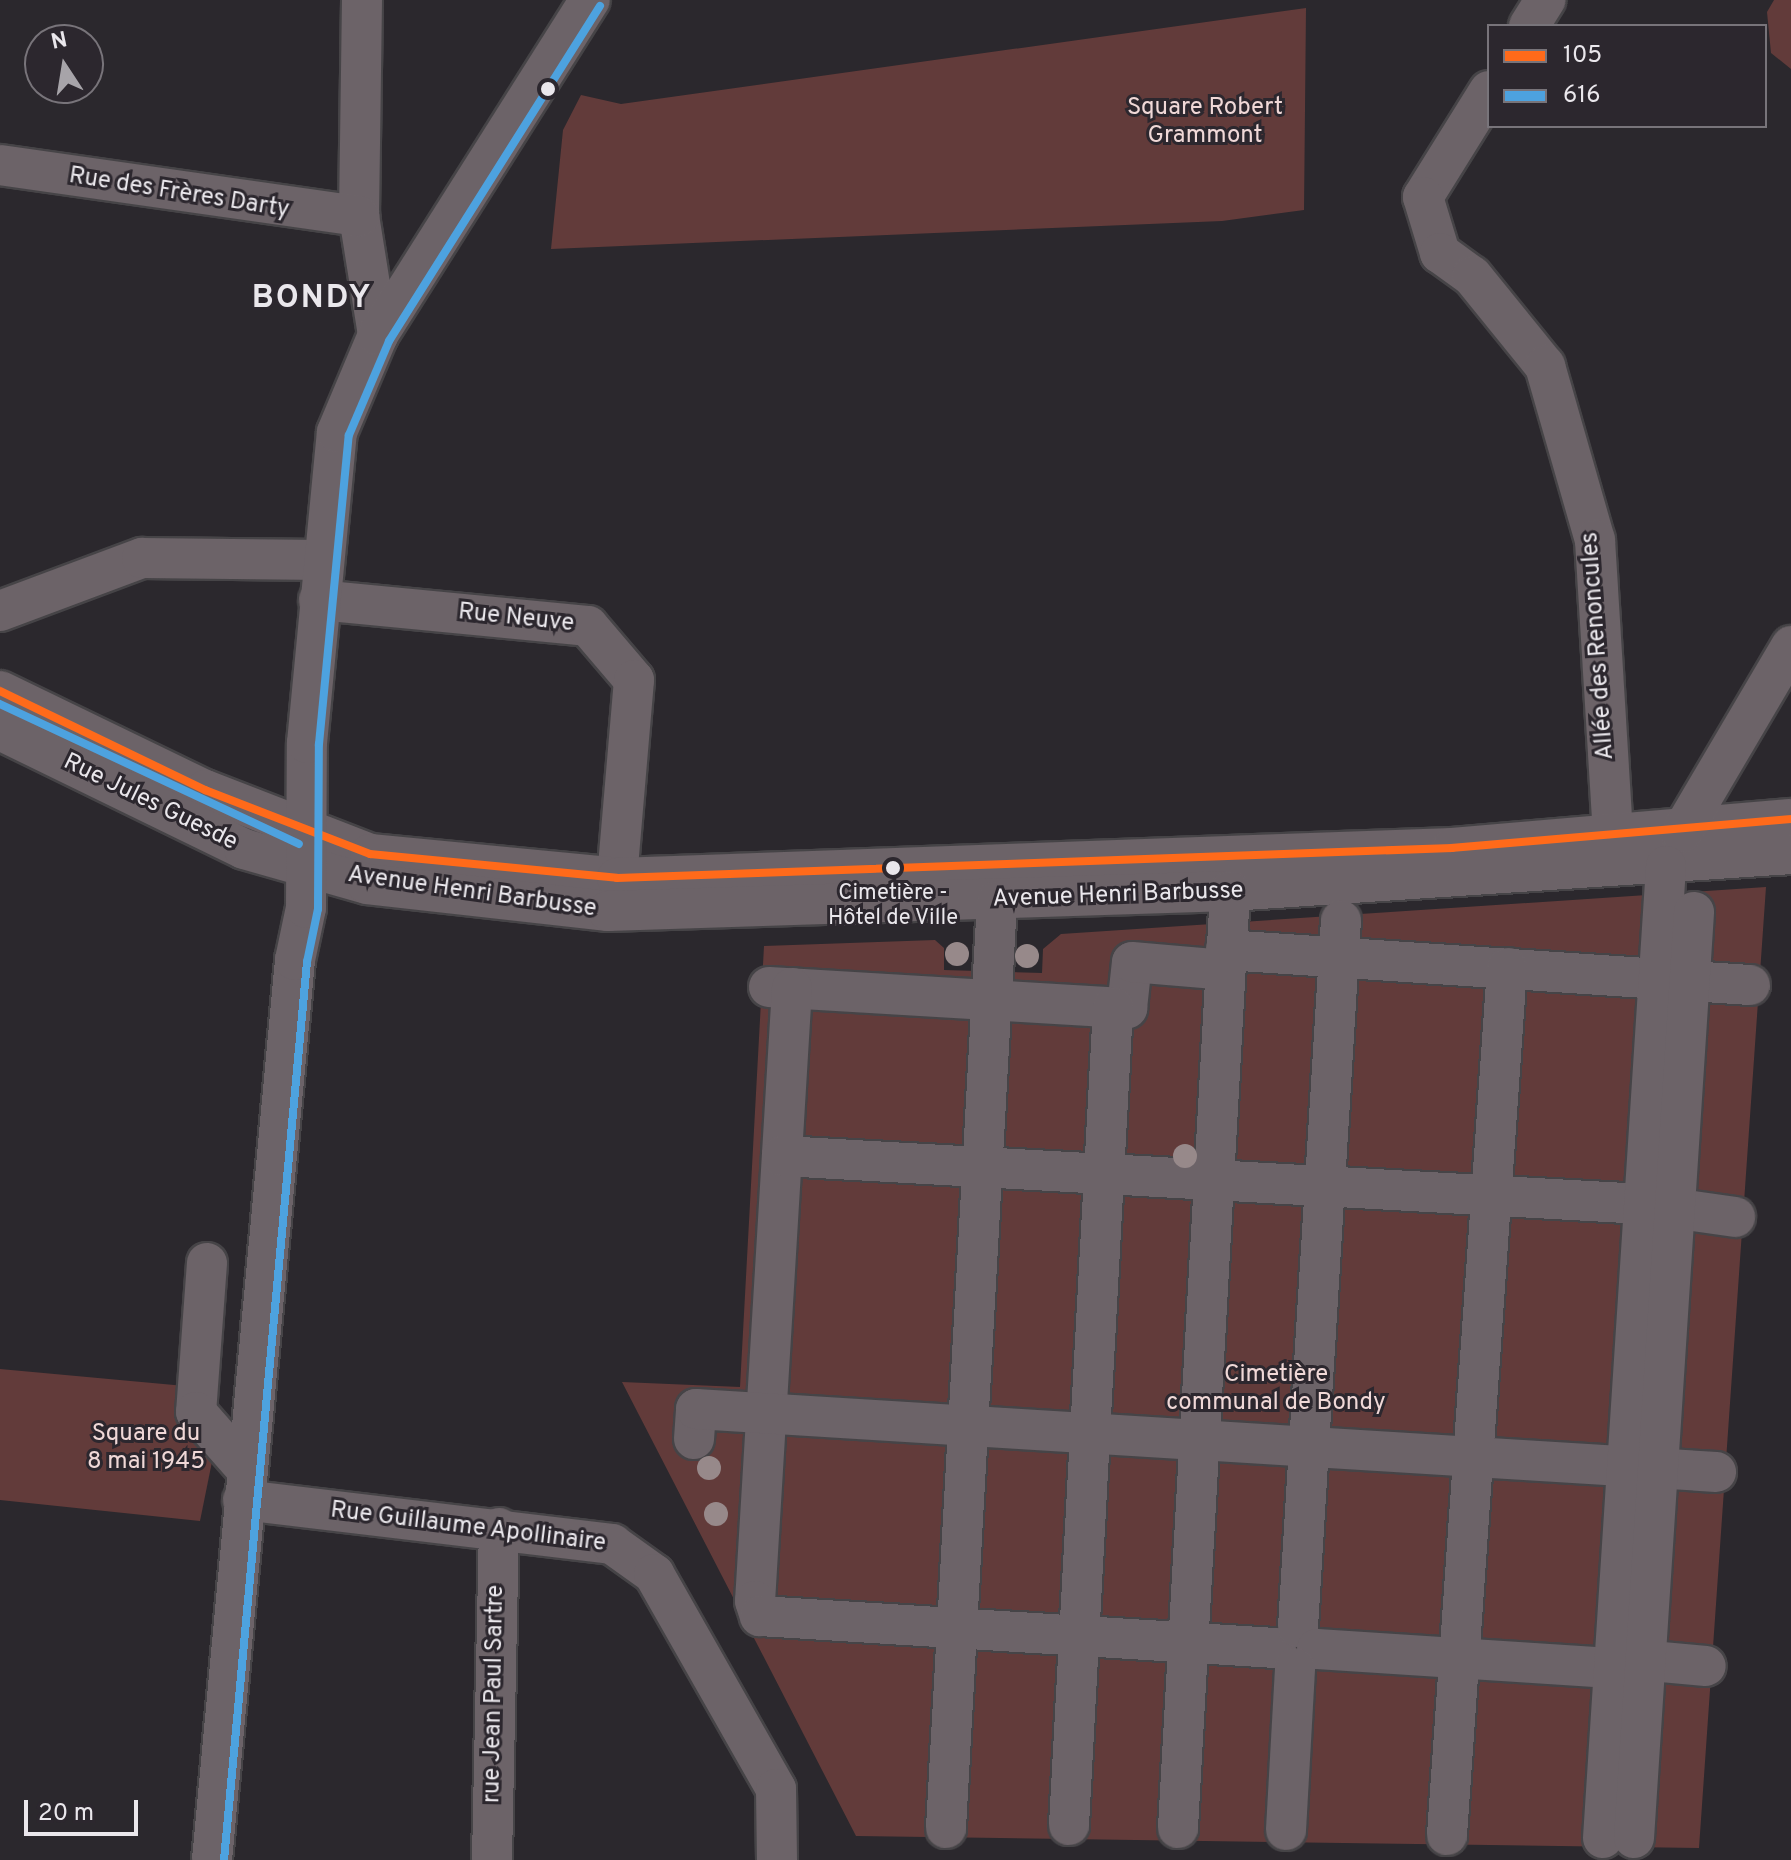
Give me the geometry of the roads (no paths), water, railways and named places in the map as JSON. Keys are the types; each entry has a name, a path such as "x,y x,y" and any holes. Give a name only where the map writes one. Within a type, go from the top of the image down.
{"street":[{"path":"362,0 359,216 378,335"},
{"path":"212,1860 295,960 306,908 304,850 319,600 337,432 378,335 590,0"},
{"path":"1530,24 1545,0"},
{"name":"Allée des Renoncules","path":"1487,94 1423,197 1440,253 1472,276 1545,366 1595,540 1613,837"},
{"name":"Rue des Frères Darty","path":"0,165 359,216"},
{"path":"0,611 142,558 322,560"},
{"name":"Rue Neuve","path":"319,600 588,626 634,680 617,878"},
{"path":"1619,1838 1626,1669 1674,980 1674,849 1791,646"},
{"name":"Rue Jules Guesde","path":"0,691 304,850"},
{"name":"Rue Jules Guesde","path":"0,730 204,831 304,850"},
{"name":"Avenue Henri Barbusse","path":"304,850 617,878 971,869 1613,837 1674,849 1791,819"},
{"name":"Avenue Henri Barbusse","path":"304,850 367,884 608,911 997,901 1230,891 1674,849 1791,854"},
{"path":"1178,1828 1230,891"},
{"path":"946,1828 997,901"},
{"path":"1674,980 1694,912"},
{"path":"1705,1676 760,1616 755,1601 782,1156 780,988 1127,1008 1132,962 1225,960 1340,938 1507,968 1750,985"},
{"path":"1286,1830 1340,938"},
{"path":"1447,1835 1487,1195 1507,968"},
{"path":"1069,1825 1113,1007"},
{"path":"782,1156 1659,1206 1735,1217"},
{"path":"207,1263 196,1412 217,1437 245,1485"},
{"path":"217,1437 253,1407"},
{"path":"694,1439 696,1409 968,1423 1716,1472"},
{"name":"Rue Guillaume Apollinaire","path":"245,1485 612,1544 654,1574 776,1789 777,1860"},
{"name":"rue Jean Paul Sartre","path":"492,1860 499,1528"}],"place":[{"name":"Cimetière - Hôtel de Ville","path":"893,868"}],"district":[{"name":"BONDY","path":"312,299"}],"park label":[{"name":"Square Robert Grammont","path":"1205,123"},
{"name":"Cimetière communal de Bondy","path":"1276,1390"},
{"name":"Square du 8 mai 1945","path":"146,1449"}]}
